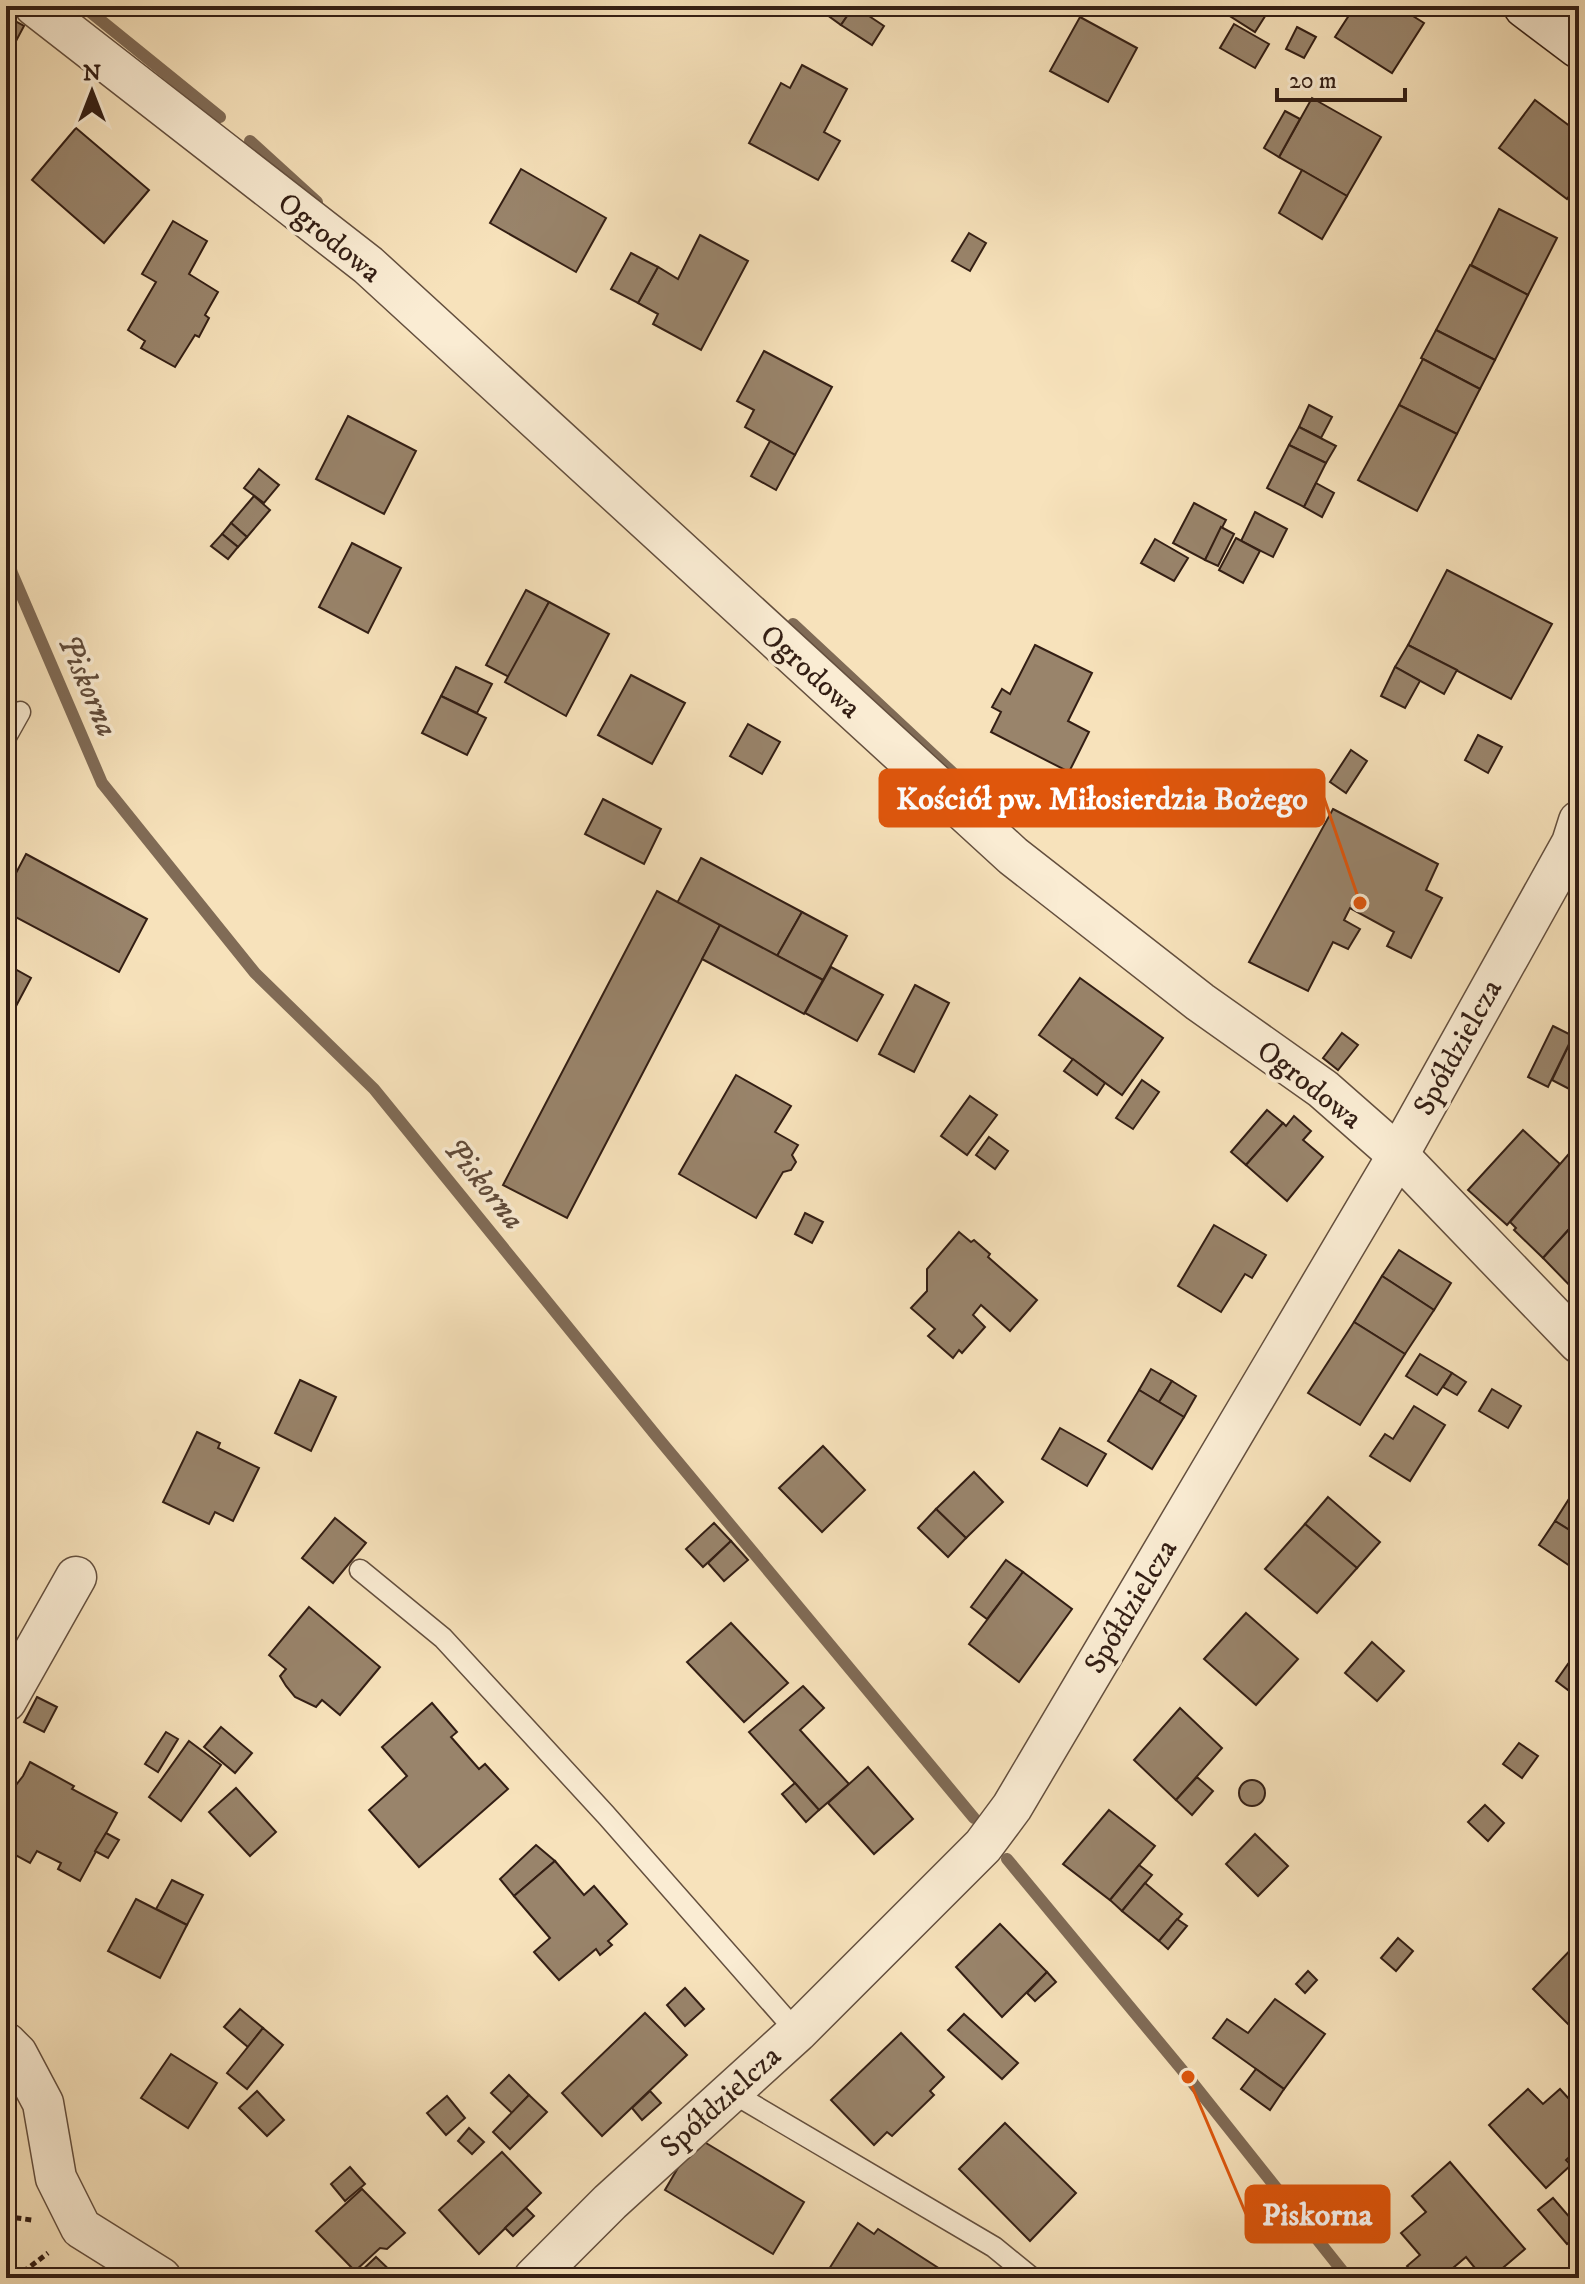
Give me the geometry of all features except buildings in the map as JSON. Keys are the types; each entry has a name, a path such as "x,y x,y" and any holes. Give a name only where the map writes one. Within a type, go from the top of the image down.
{"main road":[{"path":"1526,6 1579,46"}],"street":[{"name":"Ogrodowa","path":"35,6 368,265 1013,856 1200,1002 1323,1089 1398,1155 1579,1343"},
{"name":"Spółdzielcza","path":"534,2278 610,2202 797,2032 983,1846 1012,1807 1398,1155 1572,843 1579,821"},
{"path":"6,1701 76,1577"},
{"path":"6,2043 17,2054 43,2103 56,2178 81,2228 161,2278"}],"lane":[{"path":"6,737 20,712"},
{"path":"360,1570 443,1638 606,1815 797,2032"},
{"path":"731,2092 994,2247 1032,2278"}],"waterway":[{"path":"83,6 220,117"},
{"path":"250,141 317,202"},
{"name":"Piskorna","path":"6,554 102,783 255,973 374,1089 658,1438 974,1818"},
{"path":"793,624 999,816"},
{"name":"Piskorna","path":"1007,1859 1188,2077 1348,2278"}],"place":[{"name":"Kościół pw. Miłosierdzia Bożego","path":"1360,903"},
{"name":"Piskorna","path":"1188,2077"}]}
